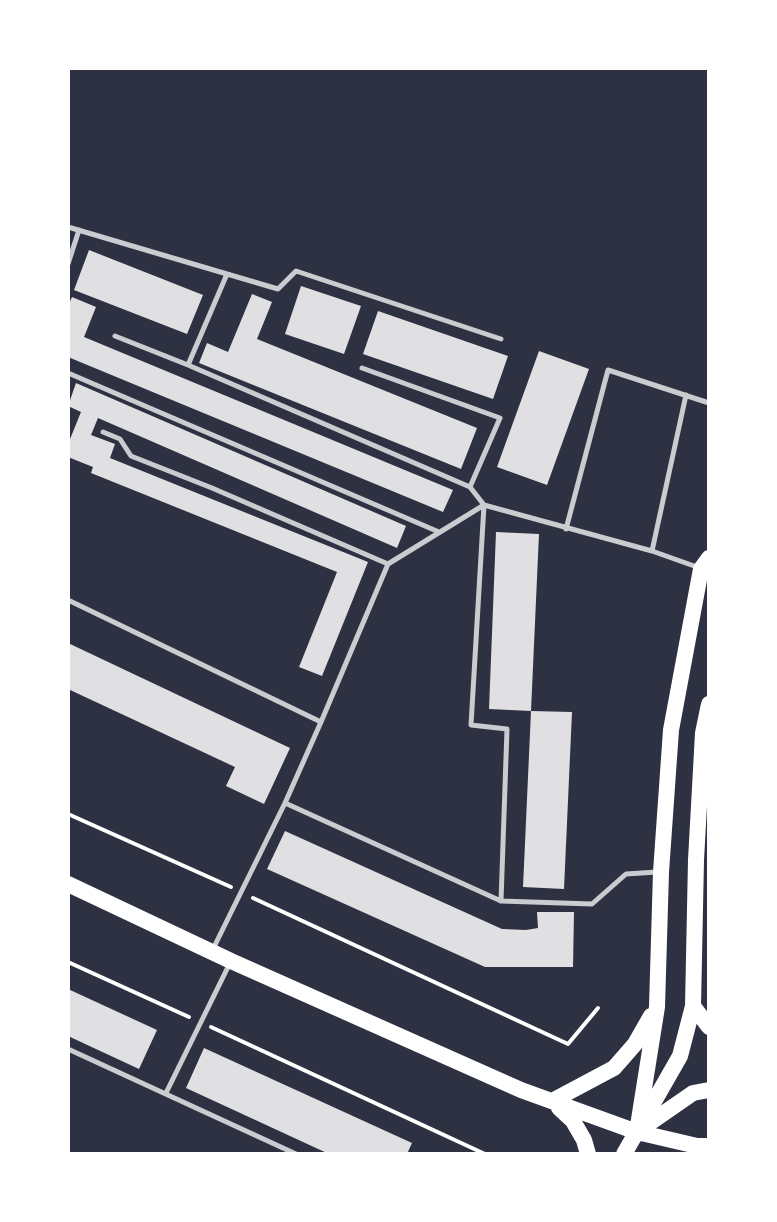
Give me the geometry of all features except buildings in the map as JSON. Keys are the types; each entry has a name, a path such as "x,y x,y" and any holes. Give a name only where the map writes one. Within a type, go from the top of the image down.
{"main road":[{"path":"637,1132 657,1007 661,872 671,730 705,563"},
{"path":"624,1154 680,1056 693,1006 696,860 703,733 709,704"},
{"path":"68,884 231,961 521,1090 637,1132 709,1146"},
{"path":"693,1006 709,1027"},
{"path":"552,1101 614,1068 635,1044 657,1007"},
{"path":"637,1132 693,1093 709,1090"},
{"path":"552,1101 573,1121 588,1154"}],"lane":[{"path":"68,227 278,289 296,271 501,339"},
{"path":"68,264 79,230"},
{"path":"188,365 227,274"},
{"path":"115,336 470,487 484,505 705,563"},
{"path":"362,368 500,418 470,487"},
{"path":"566,529 608,370 709,403"},
{"path":"68,373 440,532"},
{"path":"652,551 686,395"},
{"path":"103,432 120,439 131,456 388,564"},
{"path":"212,952 285,803 388,564 484,505"},
{"path":"484,505 471,725 507,729 501,901"},
{"path":"68,600 321,722"},
{"path":"285,803 501,901 592,904 626,874 661,872"},
{"path":"166,1093 231,961"},
{"path":"68,1049 296,1154"}],"path":[{"path":"68,814 568,1044 598,1008"},
{"path":"68,962 485,1154"}]}
